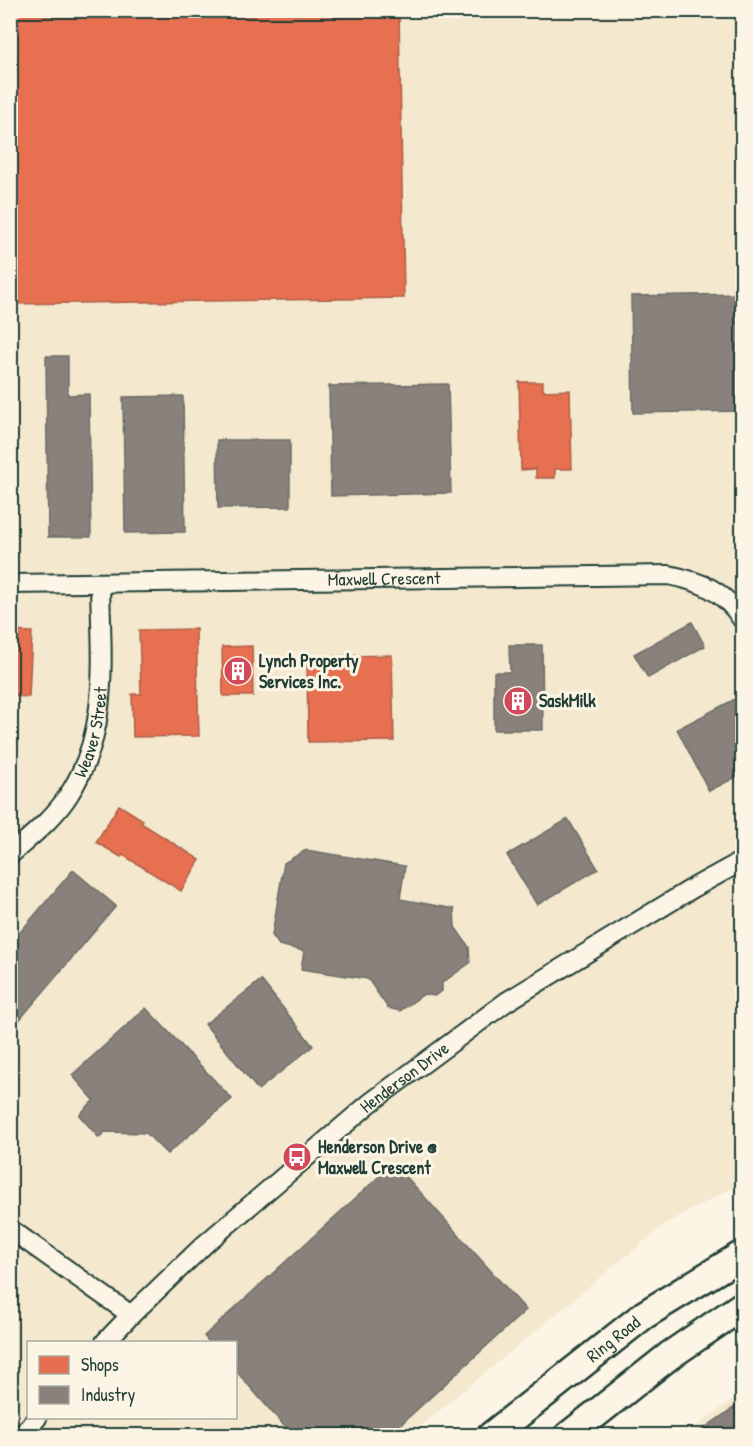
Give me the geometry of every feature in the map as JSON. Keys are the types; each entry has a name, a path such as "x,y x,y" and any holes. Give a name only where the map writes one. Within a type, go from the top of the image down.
{"highway":[{"name":"Ring Road","path":"491,1436 644,1316 742,1255"},
{"path":"568,1436 669,1356 742,1306"}],"street":[{"name":"Maxwell Crescent","path":"10,584 669,575 694,580 716,590 735,607 742,619"},
{"name":"Weaver Street","path":"10,855 51,817 67,797 89,755 102,696 100,583"},
{"name":"Henderson Drive","path":"106,1341 205,1244 349,1119 506,1002 693,888 742,861"},
{"path":"10,1229 131,1315"},
{"path":"21,1436 36,1419"}],"shaded area":[{"path":"10,11 742,11 742,1183 665,1224 410,1435 11,1435"},
{"path":"742,1392 742,1435 685,1435"}],"building: Shops":[{"path":"10,10 399,10 404,298 10,304"},
{"path":"519,382 543,382 543,391 570,390 572,469 555,469 555,478 536,478 536,469 521,470"},
{"path":"196,629 199,736 133,737 132,694 141,694 139,630"},
{"path":"10,631 32,632 29,697 10,696"},
{"name":"Lynch Property Services Inc.","path":"252,646 253,696 223,696 222,647"},
{"path":"392,655 394,741 308,742 307,657"},
{"path":"119,805 143,820 141,823 200,860 181,891 123,855 121,857 96,842"}],"building: Industry":[{"path":"742,294 742,411 633,413 631,296"},
{"path":"46,356 68,356 68,395 89,394 91,537 48,537"},
{"path":"448,384 451,493 331,496 329,386"},
{"path":"183,396 185,532 125,533 123,397"},
{"path":"217,440 290,440 290,507 218,508"},
{"path":"692,622 705,646 648,678 634,654"},
{"name":"SaskMilk","path":"509,645 542,645 543,730 494,730 494,672 510,672"},
{"path":"737,698 742,708 742,774 709,791 677,729"},
{"path":"568,819 598,869 537,905 507,855"},
{"path":"306,850 405,866 400,899 454,909 455,927 469,947 470,963 442,983 442,991 434,996 424,994 400,1011 388,1008 368,979 301,969 304,951 279,945 272,935 284,863"},
{"path":"73,870 116,906 10,1031 10,944"},
{"path":"261,980 313,1046 258,1090 205,1024"},
{"path":"146,1008 232,1099 167,1154 146,1133 105,1132 99,1138 79,1115 94,1100 72,1075"},
{"path":"394,1163 526,1310 388,1436 293,1436 237,1372 237,1341 208,1341 204,1336"},
{"path":"742,1402 742,1436 693,1436"}],"place":[{"name":"Lynch Property Services Inc.","path":"238,671"},
{"name":"SaskMilk","path":"518,701"},
{"name":"Henderson Drive @ Maxwell Crescent","path":"297,1157"}]}
